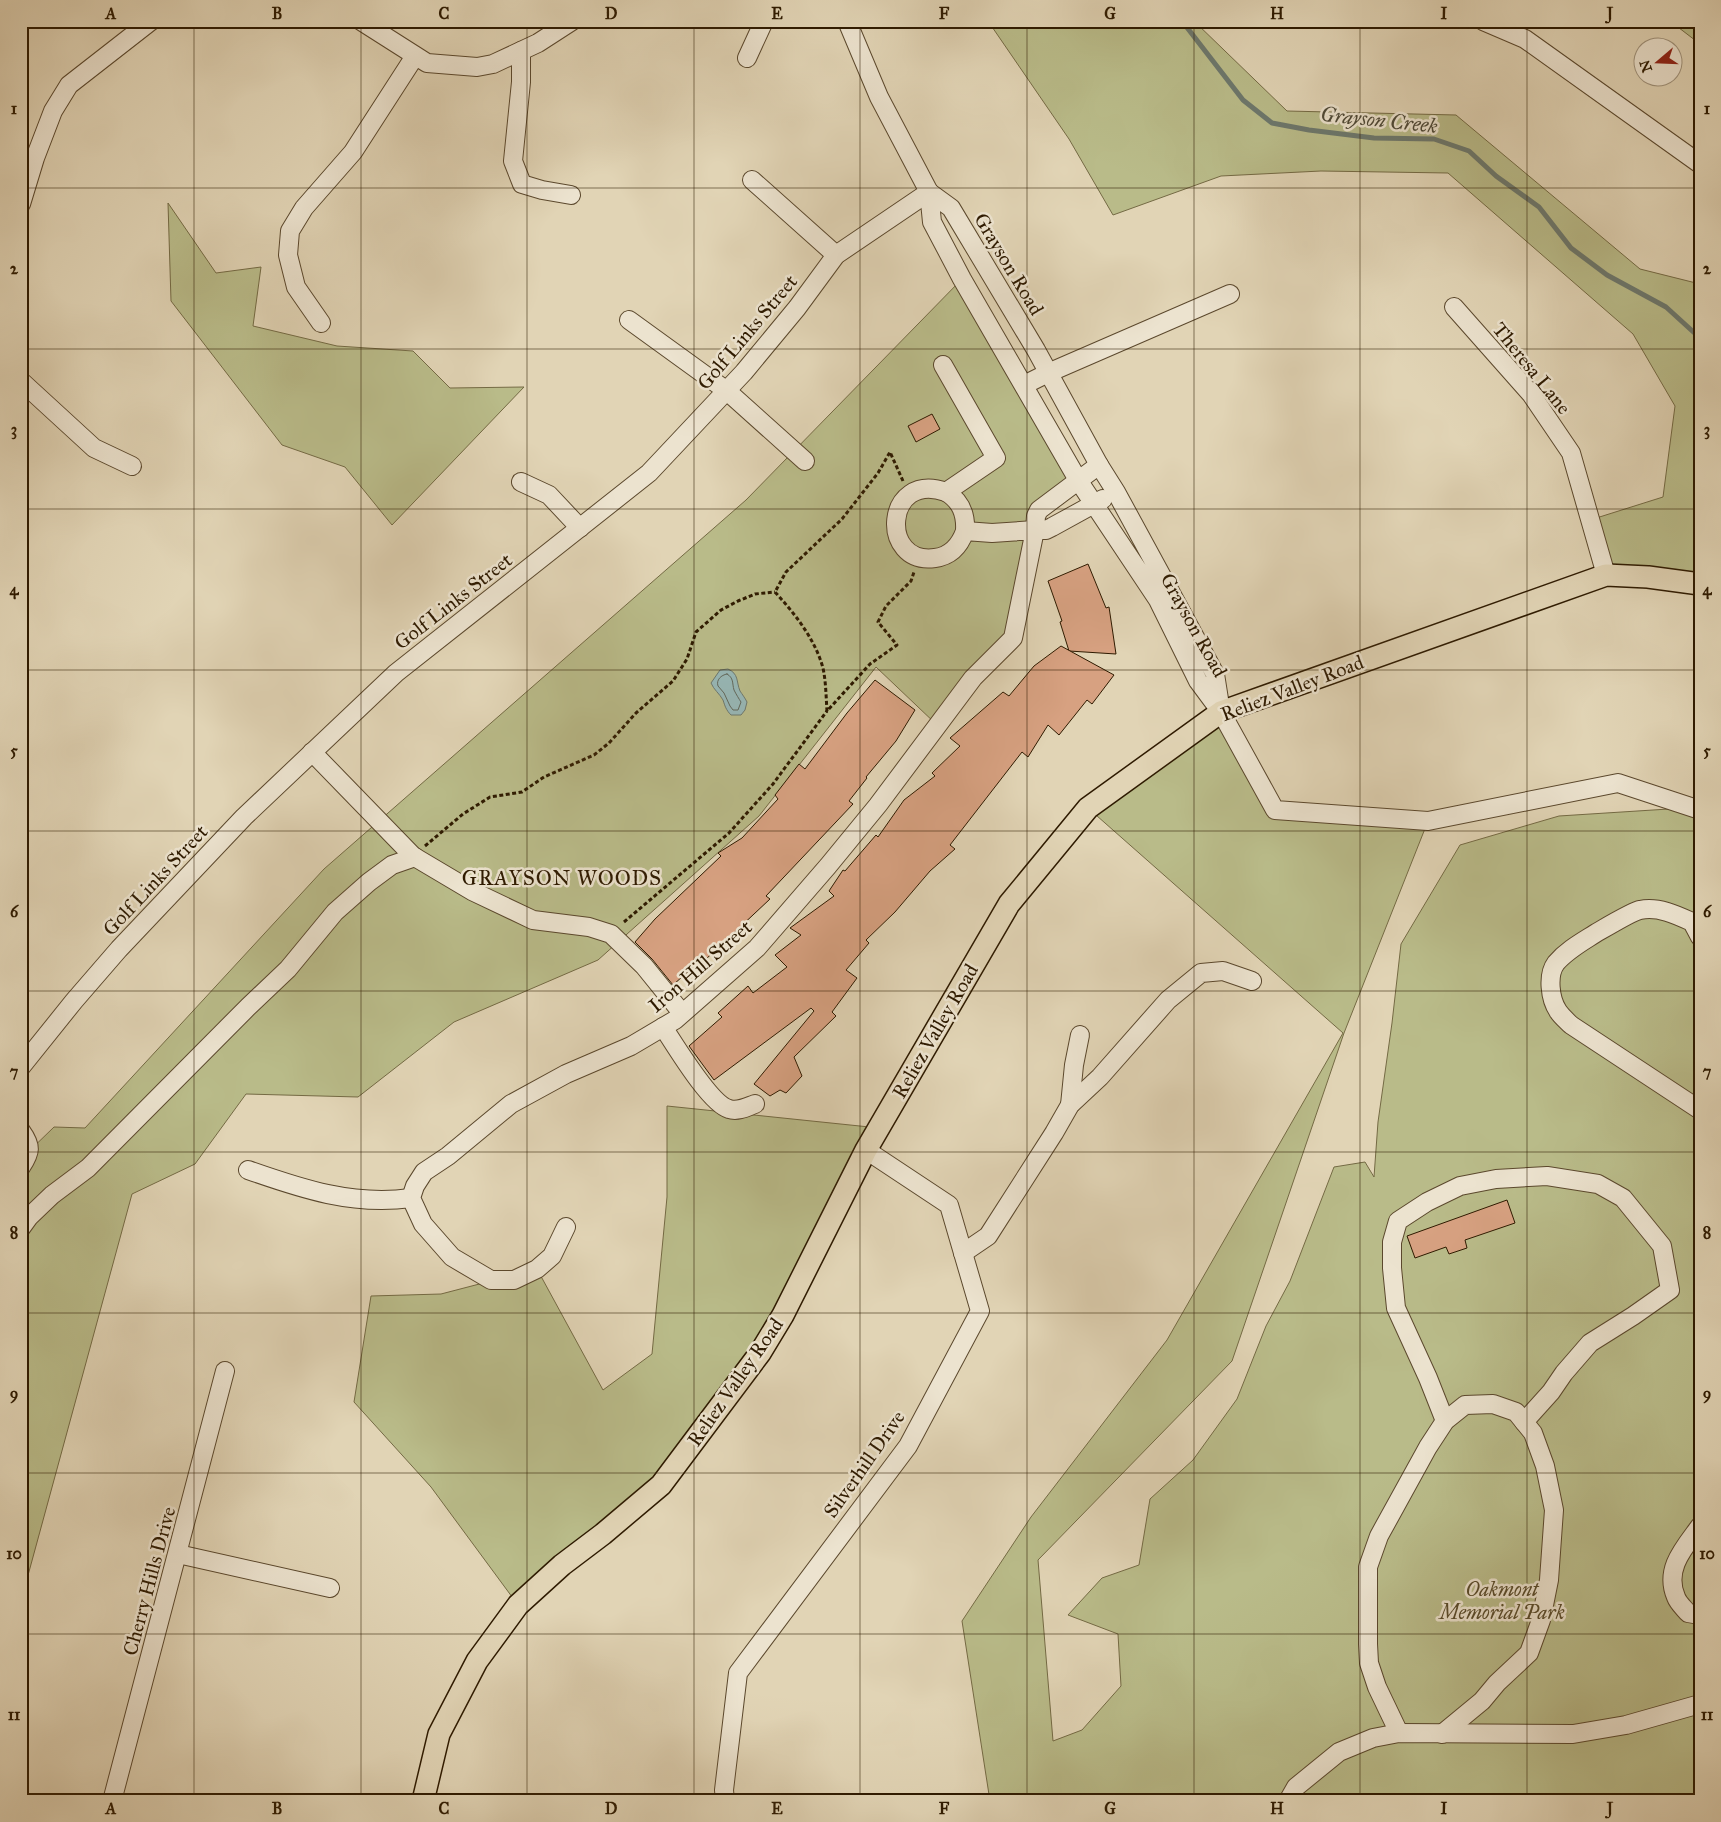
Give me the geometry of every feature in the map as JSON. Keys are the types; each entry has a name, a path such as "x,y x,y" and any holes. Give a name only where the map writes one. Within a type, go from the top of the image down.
{"main road":[{"name":"Reliez Valley Road","path":"423,1801 439,1734 477,1661 518,1605 562,1565 603,1534 661,1485 760,1354 778,1323 866,1150 1009,904 1088,808 1221,712 1606,575 1648,576 1700,584"}],"street":[{"path":"21,204 35,158 53,112 69,85 151,21"},
{"path":"361,21 427,63 477,67 493,64 522,51 572,21"},
{"path":"746,58 764,21"},
{"name":"Grayson Road","path":"847,21 879,97 929,192 932,222 962,279 1078,480 1158,600 1198,681 1221,712"},
{"path":"1484,21 1525,39 1700,164"},
{"path":"522,51 522,82 514,161 522,184 571,195"},
{"path":"321,323 296,287 288,255 290,231 304,208 353,152 415,56"},
{"path":"752,180 836,255"},
{"name":"Grayson Road","path":"929,192 952,208 1116,492 1215,674 1221,712"},
{"name":"Golf Links Street","path":"21,1067 119,949 244,817 396,673 649,473 727,391 797,308 836,255 929,192"},
{"path":"1024,385 1230,294"},
{"name":"Theresa Lane","path":"1454,306 1532,394 1571,453 1606,575"},
{"path":"628,320 727,391 804,461"},
{"path":"943,364 996,458 946,492"},
{"path":"21,382 94,448 132,466"},
{"name":"Iron Hill Street","path":"411,1198 415,1186 424,1172 448,1156 511,1104 566,1074 631,1046 662,1027 682,1014 757,948 878,805 973,678 1013,638 1035,530 1036,516 1039,510 1099,465"},
{"path":"520,482 549,495 580,528"},
{"path":"930,488 946,492 961,507 965,531 956,548 949,554 940,558 929,559 919,557 904,547 898,538 895,528 898,508 910,495 919,490 930,488"},
{"path":"965,531 992,533 1046,530 1116,492"},
{"path":"1221,712 1276,810 1428,821 1618,783 1700,810"},
{"path":"312,752 414,856 472,892 533,920 589,927 611,934 644,966 682,1014"},
{"path":"21,1228 29,1217 52,1195 88,1168 288,969 335,912 369,882 392,865 414,856"},
{"path":"1700,937 1692,922 1672,913 1660,910 1640,910 1604,928 1568,952 1555,965 1551,978 1552,994 1558,1012 1571,1025 1700,1110"},
{"path":"963,1253 988,1236 1070,1105 1100,1077 1168,1000 1201,973 1223,971 1252,981"},
{"path":"662,1027 711,1096 722,1107 731,1110 755,1104"},
{"path":"1070,1105 1074,1065 1080,1035"},
{"path":"21,1131 28,1140 30,1151 21,1167"},
{"name":"Silverhill Drive","path":"726,1801 724,1790 738,1673 908,1446 980,1311 949,1205 866,1150"},
{"path":"248,1170 301,1189 366,1201 389,1201 411,1198 423,1224 452,1257 491,1280 514,1280 537,1269 552,1256 566,1227"},
{"path":"1445,1421 1428,1378 1396,1308 1392,1268 1392,1242 1398,1221 1427,1202 1460,1186 1496,1179 1547,1176 1598,1184 1624,1198 1662,1246 1670,1290 1590,1343 1524,1422"},
{"name":"Cherry Hills Drive","path":"112,1801 225,1371"},
{"path":"1399,1733 1377,1687 1369,1662 1368,1568 1379,1536 1428,1447 1445,1421 1465,1405 1493,1404 1516,1412 1533,1433 1545,1466 1554,1510 1550,1580 1541,1620 1529,1653 1482,1701 1442,1734"},
{"path":"1700,1526 1676,1560 1671,1579 1676,1599 1688,1613 1700,1615"},
{"path":"178,1554 330,1588"},
{"path":"1288,1801 1296,1787 1339,1752 1373,1738 1399,1733 1573,1734 1626,1725 1700,1704"}],"path":[{"path":"775,592 786,572 842,519 878,473 890,452 910,495"},
{"path":"611,934 729,833 773,784 827,711 870,664 897,645 878,622 886,606 911,581 919,557"},
{"path":"775,592 797,616 815,650 822,668 827,711"},
{"path":"414,856 463,814 490,798 522,792 544,777 594,755 636,713 673,681 687,659 696,632 721,610 738,601 755,594 775,592"}],"green space":[{"path":"988,21 1194,21 1287,111 1456,115 1640,269 1700,284 1700,584 1606,575 1590,520 1663,497 1675,406 1633,334 1448,173 1321,171 1221,176 1113,215 1069,139"},
{"path":"1670,21 1700,21 1700,44"},
{"path":"168,203 216,273 261,267 253,326 337,346 413,351 450,388 524,387 392,525 345,467 282,445 171,301"},
{"path":"962,279 1077,478 1036,511 1013,638 937,725 876,667 759,816 598,960 454,1022 358,1097 246,1094 195,1164 132,1194 21,1601 21,1159 54,1127 85,1128 324,869 746,500"},
{"name":"Oakmont Memorial Park","path":"1221,712 1276,810 1428,821 1344,1033 1232,1361 1038,1560 1053,1741 1082,1730 1121,1686 1118,1634 1068,1615 1102,1578 1139,1565 1150,1499 1193,1460 1237,1399 1266,1326 1290,1281 1334,1167 1365,1162 1374,1177 1378,1122 1401,944 1460,845 1559,816 1700,807 1700,1801 990,1801 962,1621 1031,1517 1167,1340 1343,1033 1088,808"},
{"path":"667,1106 879,1128 783,1315 661,1485 518,1605 431,1487 354,1402 371,1296 441,1294 537,1269 603,1390 652,1354 667,1197"}],"water":[{"path":"728,669 736,676 740,691 747,702 745,710 741,715 731,715 711,683 720,670"}],"building":[{"path":"932,414 940,429 916,442 908,426"},
{"path":"1088,564 1106,608 1109,607 1116,654 1069,651 1060,622 1062,621 1048,581"},
{"path":"1061,646 1114,675 1092,704 1087,700 1059,735 1048,725 1028,757 1022,752 950,845 955,849 930,871 895,912 866,940 869,943 846,970 857,978 832,1012 836,1016 794,1057 802,1076 786,1093 780,1090 770,1096 754,1084 814,1011 811,1008 714,1080 689,1046 722,1017 718,1013 748,986 753,993 787,967 775,955 801,935 790,928 834,896 829,891 843,870 845,871 876,835 878,837 904,800 935,776 932,773 960,746 950,738 1003,692 1009,696 1034,666"},
{"path":"875,680 915,710 896,741 849,801 853,804 766,896 770,899 705,960 703,958 673,985 635,942 655,919 721,856 718,853 742,838 778,799 775,795 799,764 805,769 847,713"},
{"path":"1507,1200 1515,1223 1465,1240 1467,1248 1449,1254 1446,1247 1415,1258 1407,1236"}],"waterway":[{"name":"Grayson Creek","path":"1182,21 1243,100 1272,123 1309,130 1374,138 1434,139 1469,151 1496,176 1539,207 1571,248 1607,275 1666,307 1700,338"}],"district":[{"name":"GRAYSON WOODS","path":"562,878"}]}
